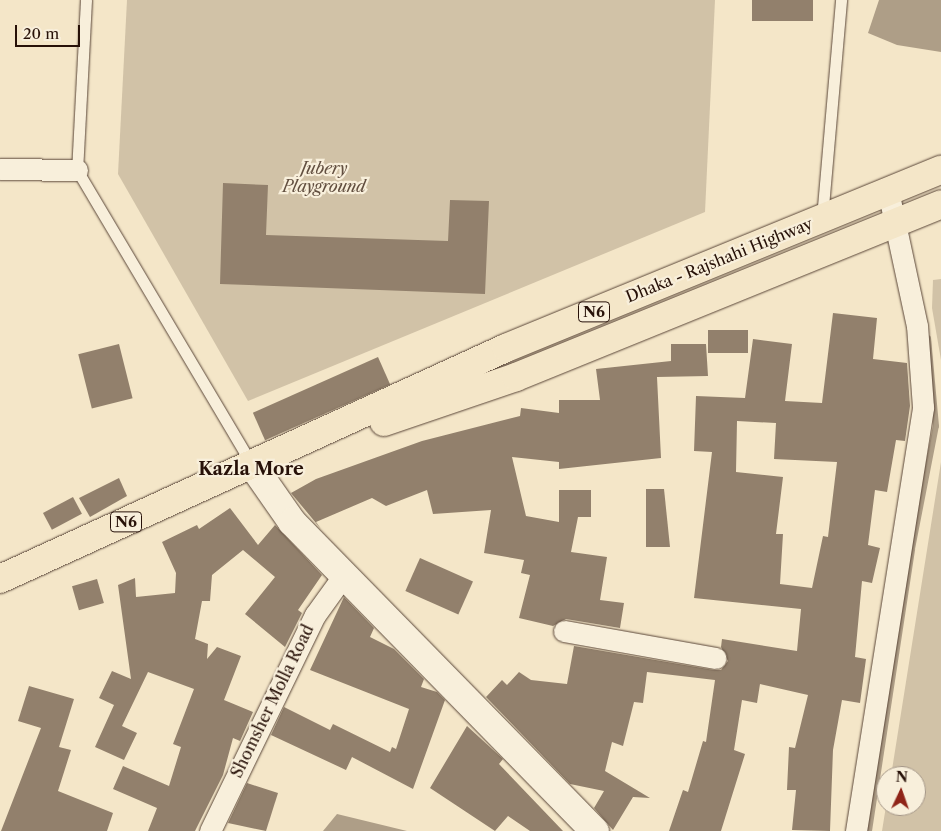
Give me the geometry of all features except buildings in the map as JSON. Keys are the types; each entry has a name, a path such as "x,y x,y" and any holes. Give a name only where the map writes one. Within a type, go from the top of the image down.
{"highway":[{"name":"Dhaka - Rajshahi Highway","path":"0,579 253,466 506,348 941,170"},
{"name":"Dhaka - Rajshahi Highway","path":"253,466 516,377 941,204"}],"street":[{"path":"0,169 77,170"},
{"path":"856,831 922,407 917,326 888,191"},
{"path":"253,466 292,522 595,831"},
{"name":"Shomsher Molla Road","path":"210,831 315,616 343,576"},
{"path":"564,631 716,658"}],"lane":[{"path":"86,0 77,170 253,466"},
{"path":"822,218 841,0"}],"green space":[{"name":"Jubery Playground","path":"127,0 715,0 705,212 248,401 118,174"},
{"path":"941,279 941,360 932,308 933,280"},
{"path":"941,462 941,831 882,831 884,816 926,816 926,766 893,766"}],"shaded area":[{"path":"879,0 941,0 941,52 897,45 868,33"},
{"path":"337,814 407,831 323,831"}],"waterway":[{"path":"869,831 912,549 936,426 928,338"}],"district":[{"name":"Kazla More","path":"251,469"}]}
